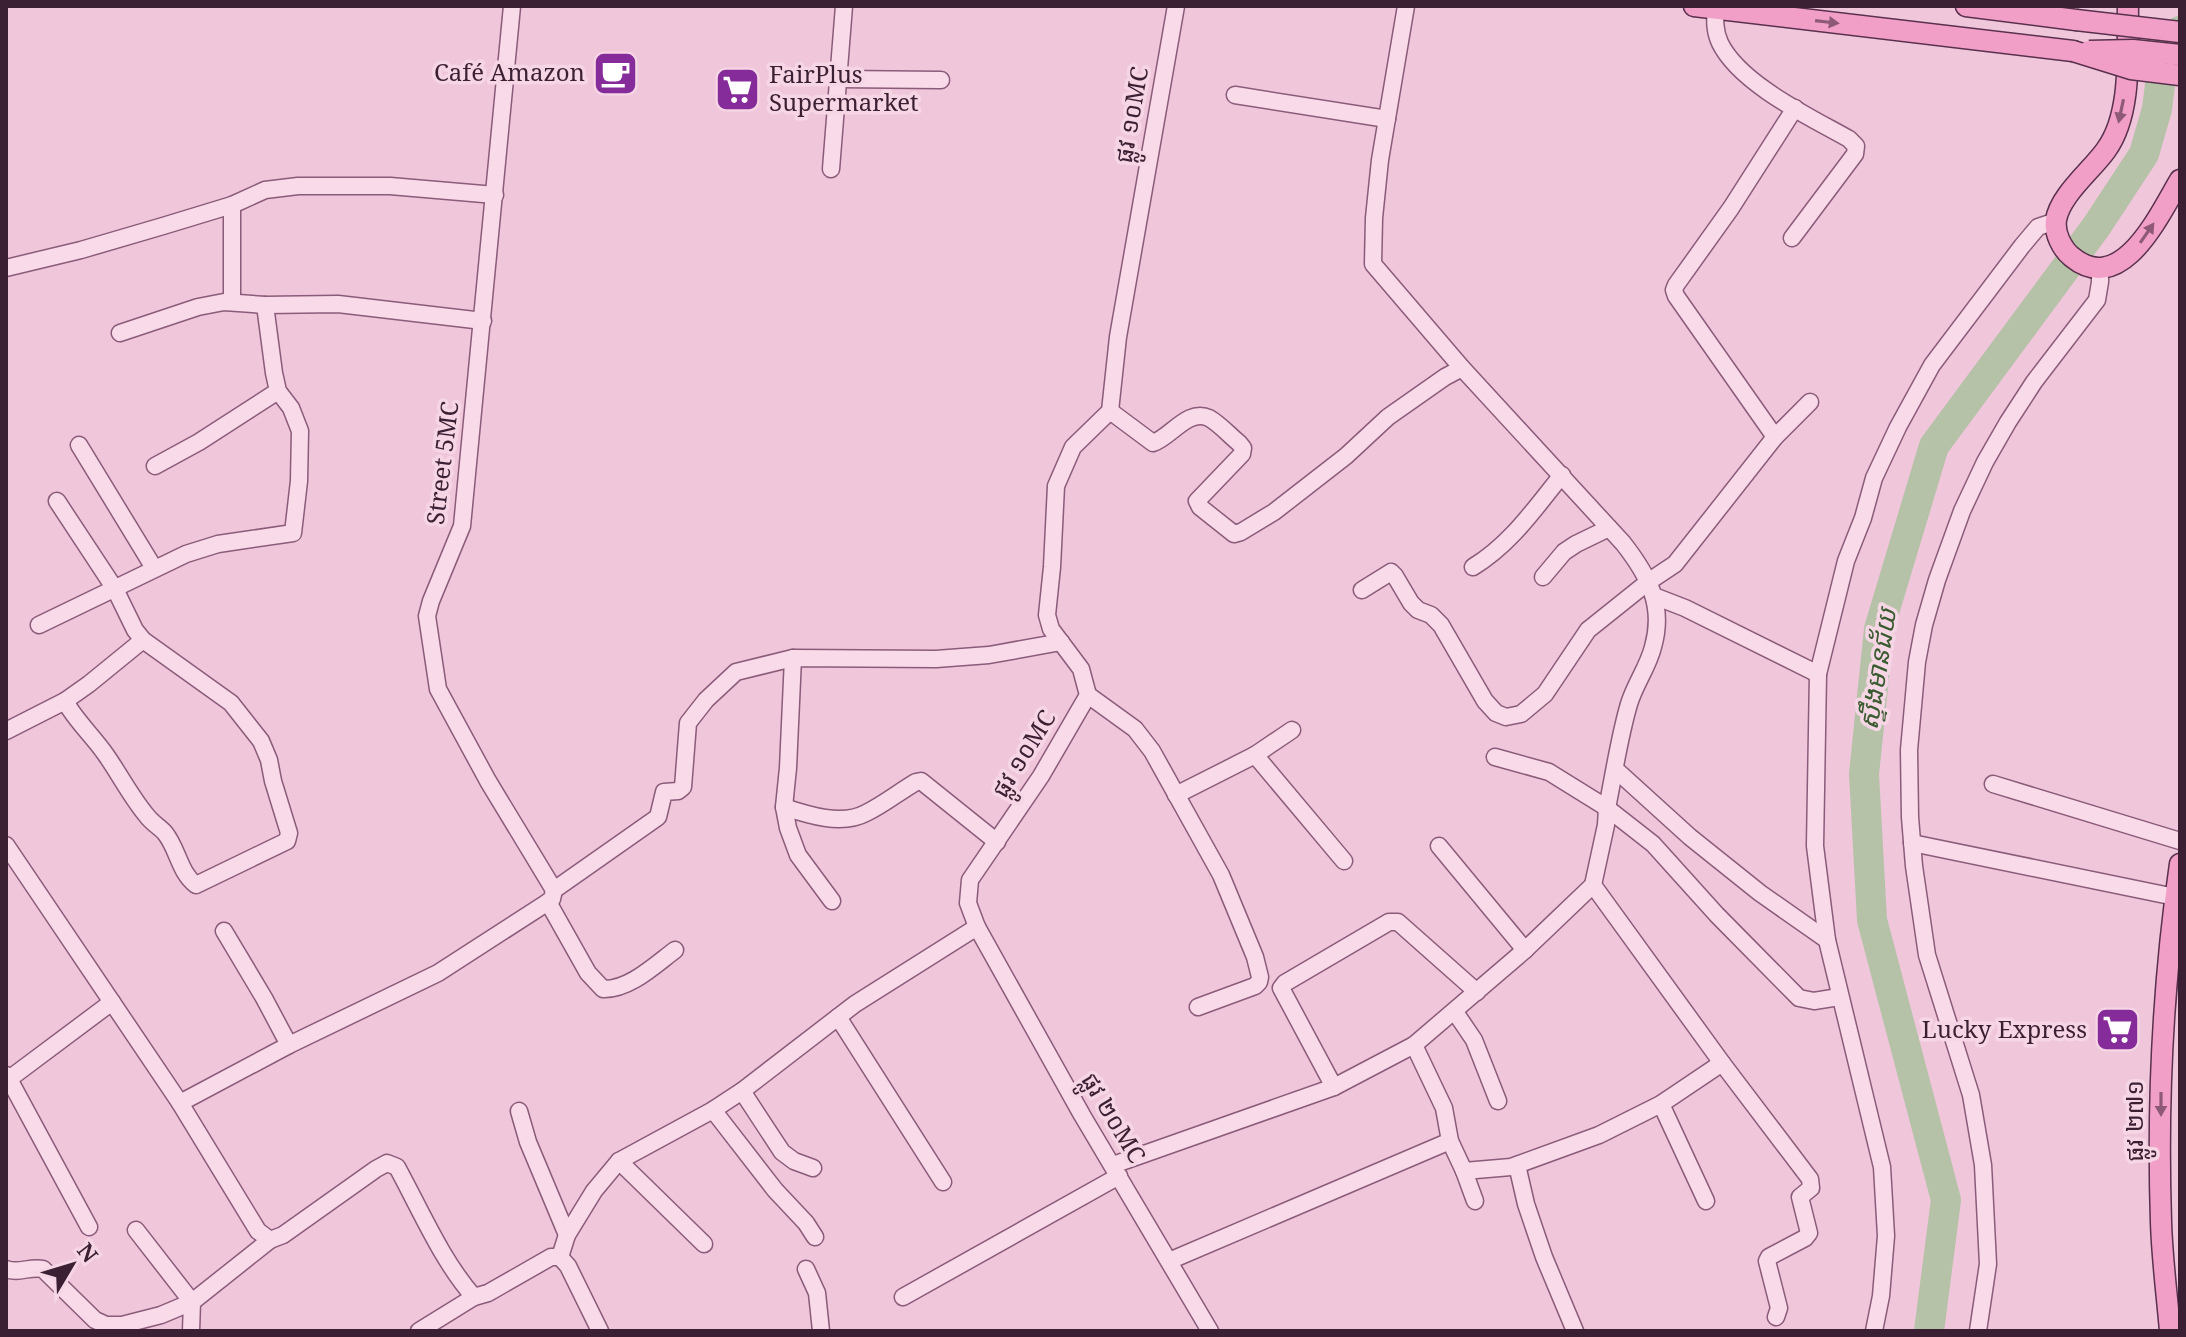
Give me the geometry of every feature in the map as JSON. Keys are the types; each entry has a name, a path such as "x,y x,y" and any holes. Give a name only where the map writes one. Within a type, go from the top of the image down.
{"main road":[{"path":"1694,6 2073,51 2133,50 2180,55"},
{"path":"1966,6 2180,32"},
{"path":"2128,6 2123,112 2108,149 2062,204 2056,221 2057,234 2068,254 2087,266 2099,268 2118,262 2132,254 2180,180"},
{"path":"2073,51 2131,69 2180,75"},
{"name":"ផ្លូវ ២៧១","path":"2170,1331 2161,1223 2161,1066 2172,1027 2175,897 2180,864"}],"street":[{"name":"Street 5MC","path":"512,6 462,526 427,616 438,689 551,896 588,973 603,989 609,990 649,970 675,950"},
{"path":"831,169 844,6"},
{"name":"ផ្លូវ ១០MC","path":"1110,411 1118,337 1176,6"},
{"path":"903,1297 1116,1170 1334,1087 1414,1045 1525,950 1593,885 1630,702 1654,646 1656,622 1651,589 1643,569 1609,528 1462,368 1373,264 1380,160 1406,6"},
{"path":"1716,7 1714,26 1720,43 1733,61 1756,82 1856,146 1855,154 1792,238"},
{"path":"839,79 941,80"},
{"path":"1235,95 1387,119"},
{"path":"1775,437 1674,290 1795,108"},
{"path":"6,268 81,250 232,205 265,190 298,186 390,186 495,195"},
{"path":"232,205 232,302"},
{"path":"1874,1331 1881,1296 1886,1236 1882,1167 1827,940 1815,846 1818,674 1846,561 1874,478 1898,427 1932,365 2013,258 2038,227 2056,221"},
{"path":"1978,1331 1988,1264 1983,1165 1971,1095 1927,955 1912,843 1909,750 1917,662 1937,580 1962,511 1985,462 2034,382 2097,300 2099,268"},
{"path":"120,333 198,307 232,302 338,304 483,321"},
{"path":"39,625 186,554 218,544 293,533 299,481 300,431 291,408 278,391 265,305"},
{"path":"1198,1007 1255,986 1260,977 1255,957 1221,875 1152,751 1135,729 1088,695 1081,669 1051,629 1047,615 1056,486 1073,447 1110,411 1153,443 1191,417 1208,418 1243,448 1242,454 1197,501 1200,507 1234,534 1274,512 1346,456 1388,417 1462,368"},
{"path":"155,466 199,442 278,391"},
{"path":"1362,590 1391,572 1411,603 1441,625 1485,701 1496,713 1506,717 1521,714 1545,694 1588,630 1651,589 1675,564 1775,437 1810,402"},
{"path":"79,445 154,568"},
{"path":"1473,567 1506,544 1562,475"},
{"path":"57,501 115,589 143,640 231,703 261,741 289,833 287,841 196,885 181,867 163,830 136,803 105,754 65,701"},
{"path":"1543,577 1564,552 1609,528"},
{"path":"1651,589 1818,674"},
{"path":"6,731 65,701 143,640"},
{"path":"180,1103 289,1045 438,973 551,896 658,817 664,792 678,791 683,787 688,723 706,700 736,672 793,658 936,659 989,655 1061,642"},
{"path":"793,658 784,807 798,855 832,901"},
{"name":"ផ្លូវ ១០MC","path":"977,927 968,903 970,880 1041,776 1088,695"},
{"path":"1176,795 1255,755 1292,730"},
{"path":"1255,755 1344,861"},
{"path":"1495,757 1549,772 1607,808 1653,844 1717,915 1799,998 1814,1001 1839,997"},
{"path":"1615,769 1690,837 1760,893 1827,940"},
{"path":"784,807 806,815 848,819 865,814 921,781 997,842"},
{"path":"1993,784 2180,841"},
{"path":"1912,843 2175,897"},
{"path":"6,845 180,1103 258,1231 270,1240"},
{"path":"1439,846 1525,950"},
{"path":"1593,885 1812,1184 1800,1197 1809,1233 1767,1261 1779,1308 1776,1317"},
{"path":"1259,982 1266,991 1281,988 1389,922 1398,922 1477,992"},
{"path":"560,1257 567,1235 594,1191 619,1161 713,1110 884,984 977,927"},
{"name":"ផ្លូវ ២០MC","path":"977,927 1082,1115 1210,1331"},
{"path":"224,931 289,1045"},
{"path":"1281,988 1334,1087"},
{"path":"89,1227 7,1078 112,1002"},
{"path":"1455,1012 1474,1040 1498,1101"},
{"path":"838,1017 943,1182"},
{"path":"1414,1045 1444,1108 1450,1141 1475,1201"},
{"path":"1464,1171 1517,1165 1599,1135 1661,1104 1722,1063"},
{"path":"742,1091 782,1152 794,1161 813,1168"},
{"path":"1661,1104 1706,1201"},
{"path":"713,1110 815,1237"},
{"path":"519,1111 528,1142 567,1235"},
{"path":"1169,1261 1450,1141"},
{"path":"619,1161 704,1244"},
{"path":"6,1269 43,1269 95,1320 106,1325 122,1325 161,1315 192,1302 270,1240 283,1235 387,1163 397,1167 462,1284 474,1297"},
{"path":"1517,1165 1544,1257 1575,1331"},
{"path":"136,1230 192,1302 191,1331"},
{"path":"419,1331 474,1297 488,1293 551,1257 560,1257 568,1266 600,1331"},
{"path":"806,1269 817,1293 821,1331"}],"waterway":[{"name":"ស្ទឹងមានជ័យ","path":"1929,1331 1946,1200 1872,920 1864,774 1879,629 1934,446 2096,227 2144,154 2157,109 2165,45 2180,31"}],"place":[{"name":"Café Amazon","path":"616,73"},
{"name":"FairPlus Supermarket","path":"738,89"},
{"name":"Lucky Express","path":"2118,1030"}]}
